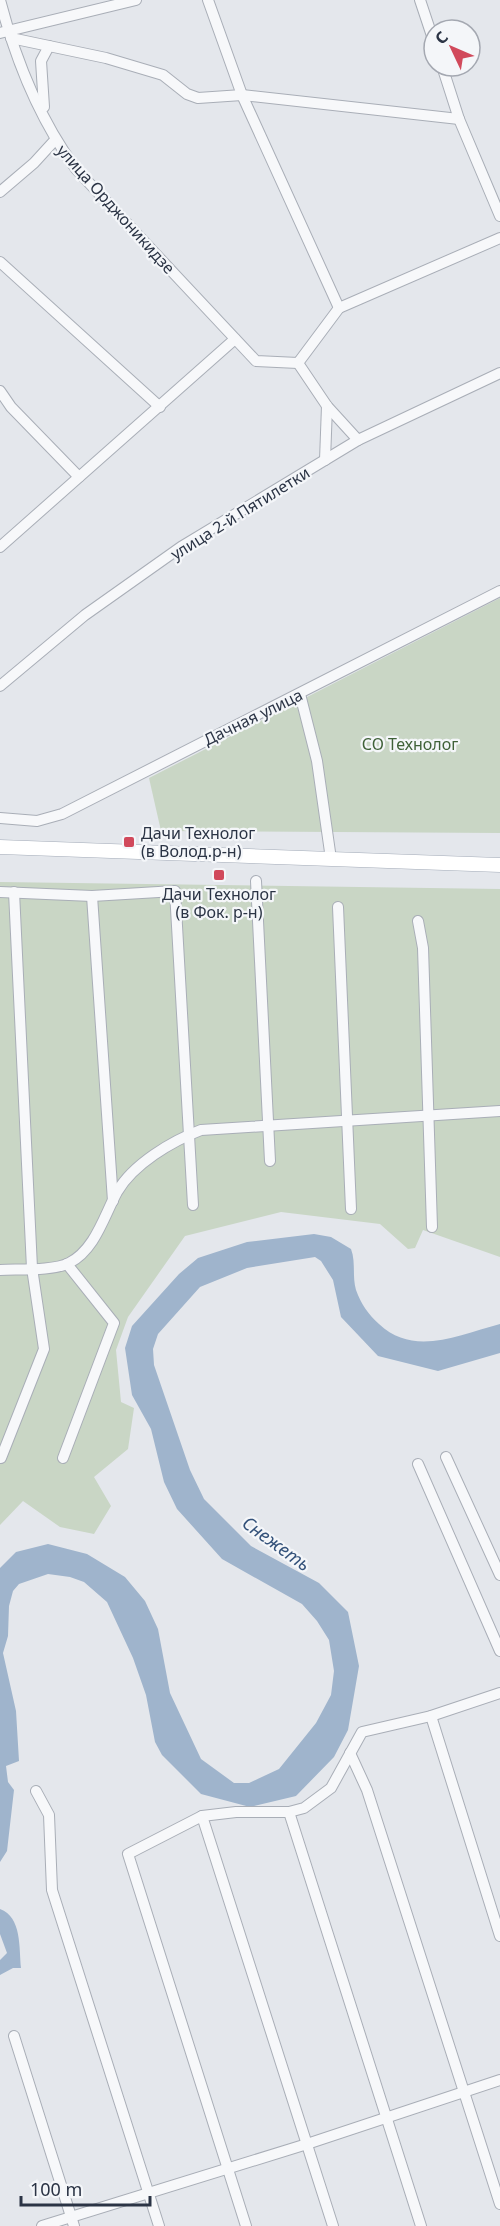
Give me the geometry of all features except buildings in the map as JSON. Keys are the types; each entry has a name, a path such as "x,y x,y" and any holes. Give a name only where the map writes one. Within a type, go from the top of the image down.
{"main road":[{"path":"0,847 500,865"}],"street":[{"name":"улица Орджоникидзе","path":"0,0 7,34 55,140 76,169 256,361 298,363"},
{"path":"7,34 136,0"},
{"path":"208,0 242,95 339,308"},
{"path":"420,0 426,18"},
{"path":"7,34 163,75 187,94 198,98 242,95 459,119"},
{"path":"45,117 41,62 49,46"},
{"path":"446,78 459,119 500,216"},
{"path":"0,192 34,163 55,140"},
{"path":"358,440 327,406 298,363 339,308 500,238"},
{"path":"0,262 160,407"},
{"path":"0,547 235,339"},
{"name":"улица 2-й Пятилетки","path":"0,686 85,615 181,547 358,440 500,373"},
{"path":"0,392 11,407 80,477"},
{"path":"325,460 327,406"},
{"name":"Дачная улица","path":"0,818 37,821 62,813 500,591"},
{"path":"300,694 317,761 331,859"},
{"path":"256,880 266,1126 270,1161"},
{"path":"0,892 92,896 175,891 192,1205"},
{"path":"1,1458 44,1349 32,1268 14,892"},
{"path":"92,896 113,1202"},
{"path":"338,907 351,1209"},
{"path":"418,921 423,948 432,1227"},
{"path":"0,1270 67,1264 82,1254 100,1229 118,1190 147,1161 187,1135 201,1130 500,1111"},
{"path":"63,1458 114,1323 67,1264"},
{"path":"446,1457 500,1575"},
{"path":"418,1464 500,1651"},
{"path":"246,2226 129,1854 202,1816 236,1812 289,1812 304,1808 331,1788 362,1732 431,1716 500,1693"},
{"path":"431,1716 500,1936"},
{"path":"350,1753 367,1790 500,2204"},
{"path":"36,1791 50,1815 52,1890 159,2226"},
{"path":"289,1812 421,2226"},
{"path":"202,1816 333,2226"},
{"path":"14,2036 73,2222"},
{"path":"42,2226 73,2222 227,2168 500,2080"}],"green space":[{"name":"СО Технолог","path":"500,598 500,833 161,831 149,778"},
{"path":"0,882 500,889 500,1257 423,1230 415,1248 408,1249 380,1224 281,1212 185,1236 128,1317 116,1350 121,1402 134,1408 128,1449 94,1477 111,1506 94,1534 60,1527 23,1501 0,1525"}],"water":[{"path":"314,1234 331,1237 351,1249 355,1285 360,1300 375,1320 393,1334 407,1339 437,1340 500,1324 500,1353 438,1371 378,1356 341,1317 333,1280 321,1261 315,1257 247,1268 200,1287 158,1334 153,1349 154,1365 190,1470 204,1499 251,1546 319,1583 348,1612 359,1666 348,1730 334,1757 296,1796 250,1807 201,1794 162,1755 155,1742 146,1695 133,1658 107,1602 84,1582 70,1577 48,1574 19,1584 13,1591 9,1606 8,1636 3,1653 16,1711 19,1761 6,1766 8,1782 14,1790 7,1851 0,1862 0,1568 16,1552 48,1544 87,1554 125,1577 145,1601 158,1629 170,1693 201,1759 234,1783 249,1783 279,1769 316,1723 331,1695 334,1671 329,1640 317,1621 302,1604 222,1559 177,1509 164,1482 151,1429 132,1395 125,1348 132,1326 179,1274 198,1258 247,1242"},
{"path":"0,1909 7,1913 16,1926 21,1968 13,1968 0,1975 0,1960 7,1953 0,1934"}],"place":[{"name":"Дачи Технолог (в Волод.р-н)","path":"129,842"},
{"name":"Дачи Технолог (в Фок. р-н)","path":"219,875"}],"water label":[{"name":"Снежеть","path":"276,1544"}]}
